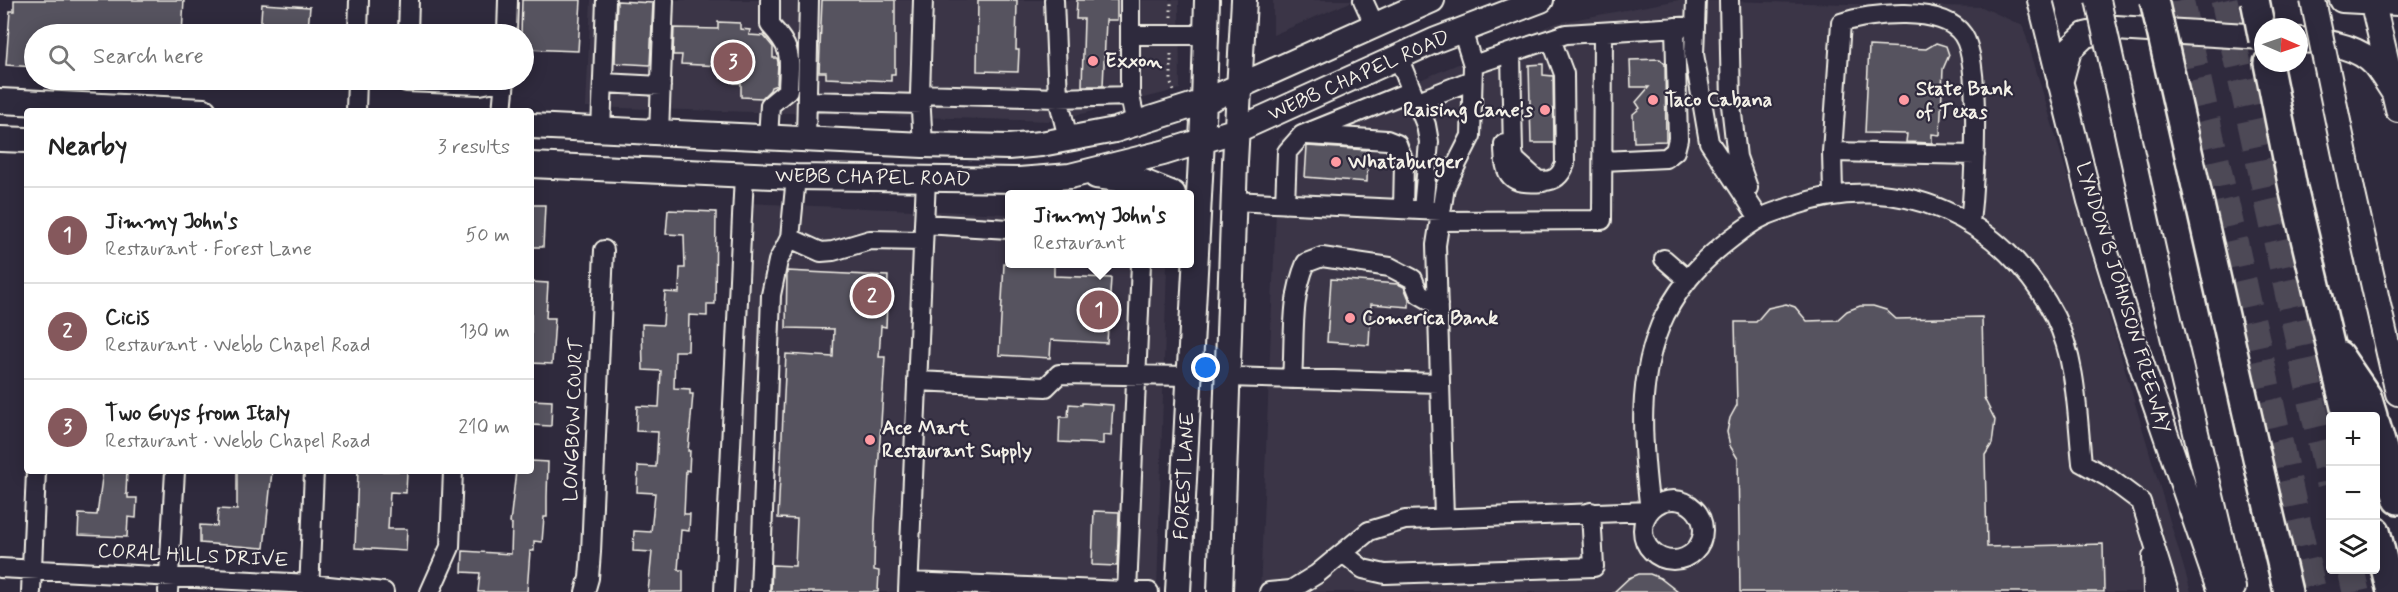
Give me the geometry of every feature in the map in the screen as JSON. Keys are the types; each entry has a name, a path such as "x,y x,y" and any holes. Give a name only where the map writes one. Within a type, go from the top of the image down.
{"highway":[{"path":"2154,0 2288,592"},
{"path":"2255,0 2259,18"},
{"path":"2270,72 2293,188 2346,412"},
{"path":"2329,339 2367,396 2372,412"},
{"path":"2380,439 2398,500"},
{"path":"2380,547 2391,592"}],"main road":[{"name":"FOREST LANE","path":"1194,213 1203,141 1207,0"},
{"name":"FOREST LANE","path":"1220,592 1233,201 1244,0"},
{"name":"WEBB CHAPEL ROAD","path":"534,126 806,140 1008,147 1115,130 1204,102 1432,0"},
{"name":"WEBB CHAPEL ROAD","path":"534,165 796,177 926,179 1045,186 1070,176 1151,156 1237,130 1398,57 1541,0"},
{"name":"LYNDON B JOHNSON FREEWAY","path":"2040,0 2090,201 2130,331 2220,592"},
{"path":"2098,0 2162,290 2234,592"},
{"path":"2313,0 2353,194 2398,393"},
{"path":"2342,0 2398,3"},
{"path":"2372,1 2396,102"},
{"path":"2060,84 2069,51 2085,35 2116,28 2254,38"},
{"path":"2308,41 2350,48 2361,55 2374,64 2396,102"},
{"path":"0,101 143,108"},
{"path":"0,139 24,140"},
{"path":"923,145 926,179"},
{"path":"1070,176 1112,177 1142,188"},
{"name":"FOREST LANE","path":"1178,592 1190,376 1193,268"},
{"path":"1190,376 1227,377"}],"street":[{"path":"358,0 358,24"},
{"path":"408,24 409,0"},
{"path":"507,24 508,0"},
{"path":"659,133 664,0"},
{"path":"768,138 770,105 788,90 789,51 785,41 770,26 770,0"},
{"path":"806,140 809,0"},
{"path":"923,0 920,99 923,145"},
{"path":"1054,0 1058,98 1068,138"},
{"path":"1130,0 1130,96 1136,124"},
{"path":"1363,0 1375,26"},
{"path":"1696,0 1694,54 1709,142 1759,218"},
{"path":"1729,0 1731,105 1737,157 1759,218"},
{"path":"602,130 605,2"},
{"path":"1833,194 1832,152 1841,23 1858,9 1936,17 1951,24 1962,34 1969,48 1973,65 1975,155 1970,223"},
{"path":"1285,204 1287,152 1302,135 1414,96 1472,73 1507,54 1566,34 1695,26"},
{"path":"1603,161 1666,158 1675,151 1678,139 1676,27"},
{"path":"1435,214 1445,187 1471,136 1472,73 1462,30"},
{"path":"1233,201 1402,209 1435,214 1602,220 1604,32"},
{"path":"1130,35 1207,35"},
{"path":"1507,54 1515,160 1537,180 1545,181 1561,175 1565,164 1564,74 1551,39"},
{"path":"1398,57 1426,125 1429,142 1435,214 1444,518"},
{"path":"603,83 661,86"},
{"path":"356,108 357,90"},
{"path":"502,108 504,90"},
{"path":"807,101 1130,96"},
{"path":"1302,135 1387,140 1397,144 1404,162 1402,209"},
{"path":"1832,152 1975,155"},
{"path":"724,592 744,175"},
{"path":"760,592 771,295 778,261 790,238 796,177"},
{"path":"926,179 909,587 1149,592"},
{"path":"1269,592 1292,591 1317,574 1369,531 1405,520 1650,511 1642,412 1645,388 1655,342 1666,314 1688,280 1707,256 1759,218 1833,194 1862,192 1919,201 1970,223 1994,239 2016,259 2035,283 2056,318 2067,351 2075,395 2082,463 2109,478 2141,502 2169,592"},
{"path":"790,238 821,252 833,251 870,240 923,232 1005,229"},
{"name":"LONGBOW COURT","path":"585,592 589,578 591,552 603,250"},
{"path":"1292,379 1294,305 1298,280 1306,263 1322,257 1390,267 1413,279 1419,294 1438,305"},
{"path":"1664,259 1688,280"},
{"path":"1127,592 1141,268"},
{"path":"917,381 1046,387 1059,374 1190,376"},
{"path":"1227,377 1440,383"},
{"path":"31,592 36,474"},
{"path":"168,585 175,474"},
{"path":"310,588 314,474"},
{"path":"430,592 450,546 453,474"},
{"path":"1343,553 1363,569 1385,574 1594,567 1591,512"},
{"path":"2152,537 2152,592"},
{"name":"CORAL HILLS DRIVE","path":"0,568 168,585 384,592"}],"shaded area":[{"path":"591,0 1179,0 1180,89 1053,121 586,107"},
{"path":"1273,0 1355,0 1273,35"},
{"path":"1679,0 1982,7 2023,26 2191,592 1260,592 1279,139 1556,23"},
{"path":"745,203 1005,214 1005,268 1167,268 1157,592 729,592"}],"building":[{"path":"14,0 184,0 183,24 24,24 24,66 6,65 10,11 14,11"},
{"path":"522,0 581,0 578,51 534,49 534,24 521,24"},
{"path":"822,0 895,0 895,74 891,74 891,81 826,78 826,72 819,72"},
{"path":"978,0 1017,0 1018,72 977,71"},
{"path":"1077,0 1117,0 1117,20 1106,20 1103,86 1082,86 1084,19 1076,19"},
{"path":"617,1 653,3 650,65 615,63"},
{"path":"262,4 310,7 308,24 261,24"},
{"path":"718,22 740,23 740,29 750,30 749,35 764,36 773,47 773,58 777,58 778,62 777,85 771,87 762,98 741,97 741,83 734,83 734,78 721,78 721,66 681,64 682,55 673,55 674,28 718,29"},
{"name":"State Bank of Texas","path":"1936,43 1946,46 1949,55 1943,69 1940,135 1932,134 1932,143 1906,142 1907,134 1865,133 1869,46 1926,49"},
{"name":"Taco Cabana","path":"1660,59 1665,64 1666,141 1634,142 1633,114 1640,108 1636,102 1649,87 1631,87 1630,60"},
{"name":"Raising Cane's","path":"1543,64 1543,75 1553,76 1554,143 1531,143 1529,65"},
{"name":"Whataburger","path":"1307,146 1368,150 1367,182 1305,177"},
{"path":"534,205 545,205 543,247 534,247"},
{"path":"668,210 716,212 715,304 707,304 707,316 689,315 688,351 675,351 674,388 690,389 690,394 693,394 684,514 690,514 689,531 681,530 678,570 683,570 683,592 648,592 652,552 633,551 634,531 651,532 655,493 637,492 638,466 656,467 658,432 636,431 637,406 659,407 661,371 643,370 642,324 663,325 665,292 679,293 680,268 685,268 684,235 666,234"},
{"path":"1004,264 1005,268 1054,268 1054,276 1111,278 1107,343 1051,340 1050,358 999,355"},
{"path":"787,271 888,276 886,327 881,326 879,357 885,357 875,522 874,570 879,571 878,592 771,592 772,565 795,566 797,519 778,518 786,354 833,357 834,329 786,328"},
{"name":"Comerica Bank","path":"1331,279 1398,284 1404,287 1409,299 1409,307 1371,304 1369,345 1327,342"},
{"path":"534,282 548,283 546,318 555,318 552,364 534,363"},
{"path":"1786,304 1795,307 1807,321 1837,320 1847,311 1860,306 1873,306 1886,310 1896,319 1982,317 1984,398 1995,420 1992,444 1985,455 1987,547 2103,544 2104,592 1740,592 1738,459 1730,446 1727,432 1730,418 1737,405 1735,322 1756,322 1768,308"},
{"path":"534,400 552,401 551,426 534,425"},
{"path":"1082,403 1113,405 1111,436 1103,435 1103,444 1059,442 1060,417 1068,417 1069,404 1082,405"},
{"path":"534,461 548,462 547,517 544,517 542,542 534,541 534,551 530,551 527,592 478,592 480,573 462,572 463,551 511,554 512,524 510,523 516,474 534,474"},
{"path":"103,474 127,474 126,494 128,498 137,498 136,518 128,517 127,537 78,535 79,514 97,515"},
{"path":"237,474 272,474 264,548 200,543 200,525 217,526 218,509 237,510"},
{"path":"358,474 407,474 406,493 390,492 388,529 407,529 406,551 355,548"},
{"path":"1094,511 1119,512 1117,566 1092,565"},
{"path":"1639,574 1650,574 1660,578 1678,592 1614,592 1629,578"}],"tunnel":[{"path":"2180,0 2313,592"},
{"path":"2224,0 2326,466"},
{"path":"2352,574 2356,592"}],"place":[{"name":"Exxon","path":"1093,61"},
{"name":"Two Guys from Italy","path":"733,62"},
{"name":"Taco Cabana","path":"1653,100"},
{"name":"State Bank of Texas","path":"1904,100"},
{"name":"Raising Cane's","path":"1545,110"},
{"name":"Whataburger","path":"1336,162"},
{"name":"Cicis","path":"872,296"},
{"name":"Jimmy John's","path":"1099,310"},
{"name":"Comerica Bank","path":"1350,318"},
{"name":"Ace Mart Restaurant Supply","path":"870,440"}]}
